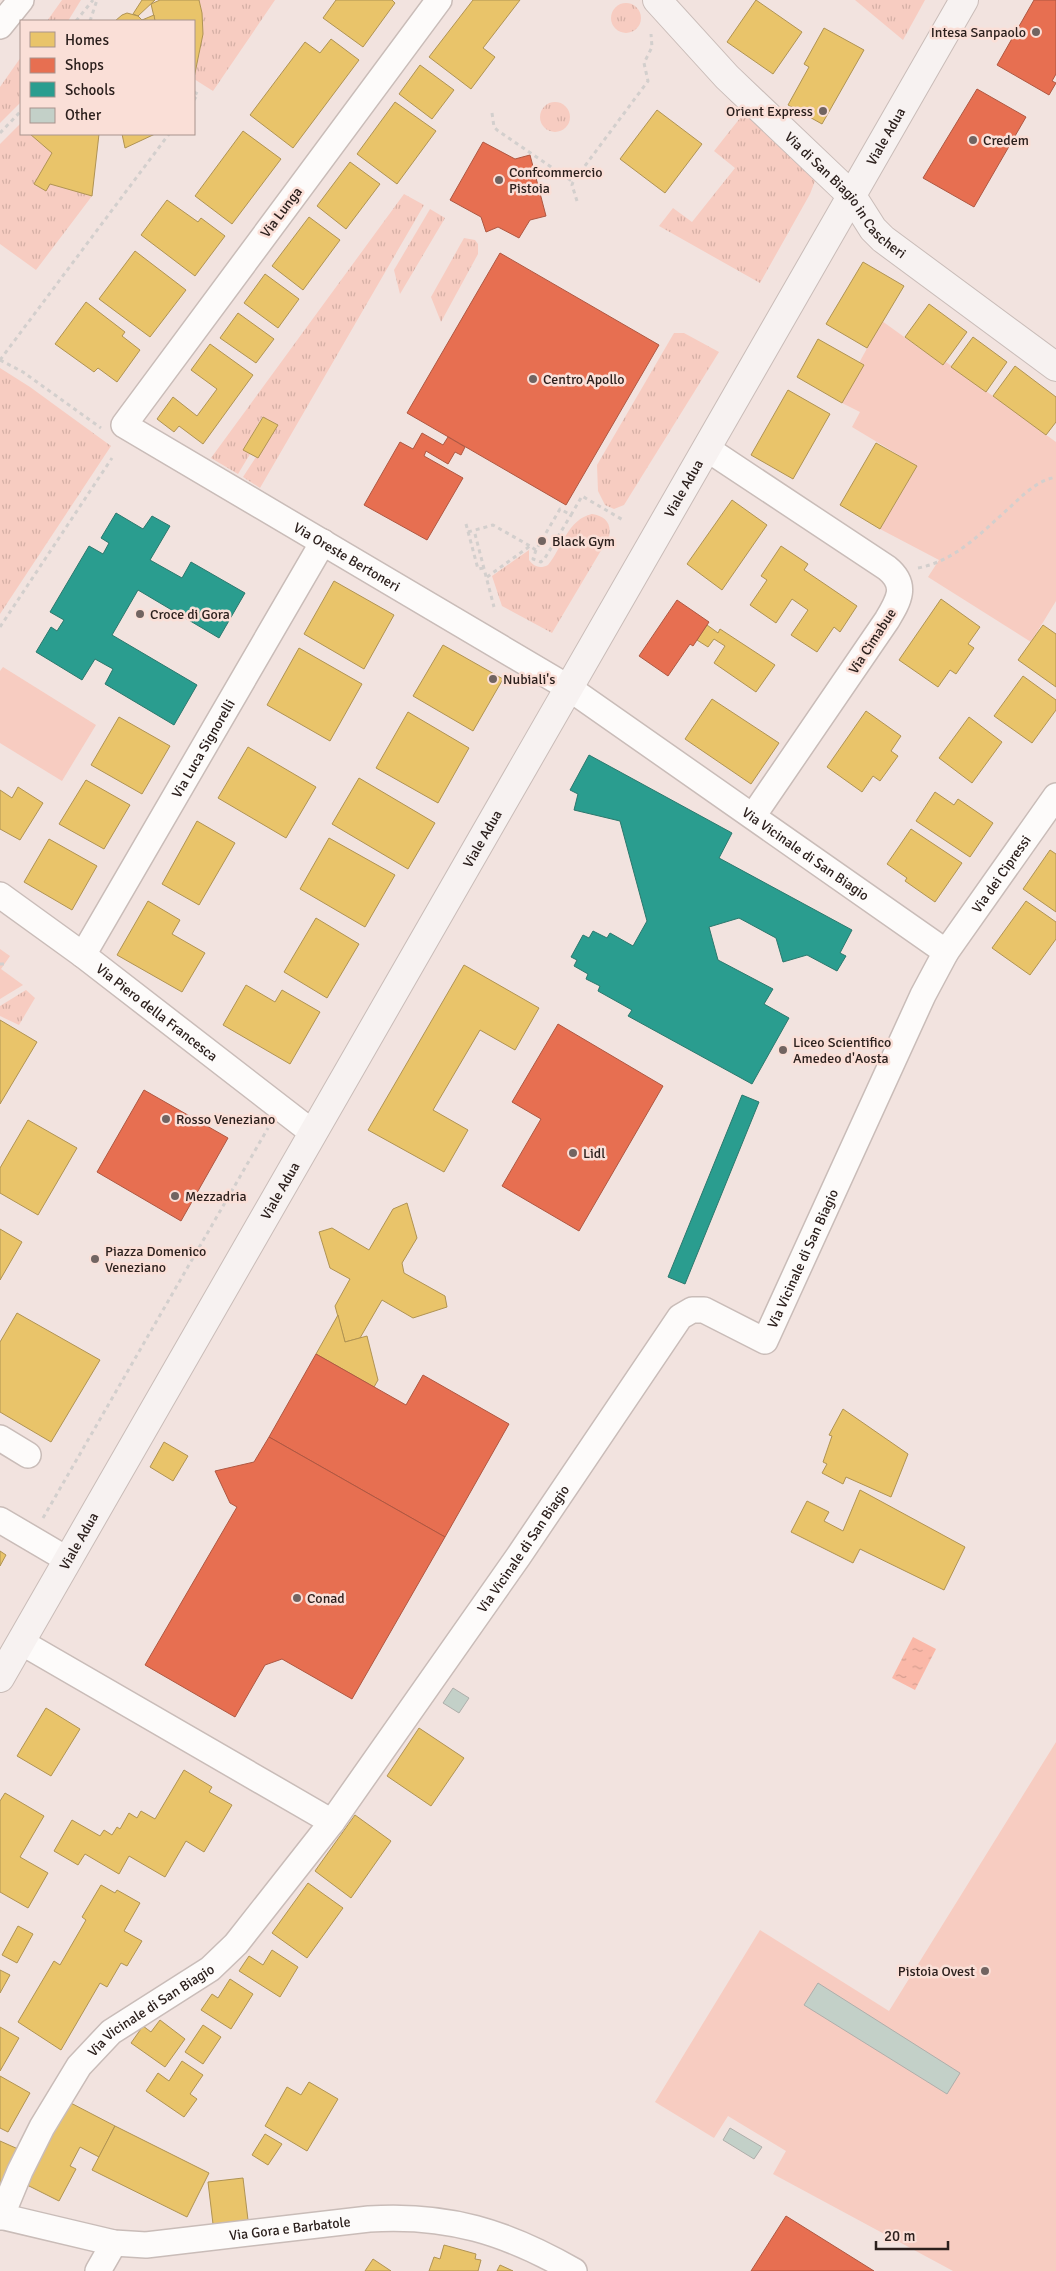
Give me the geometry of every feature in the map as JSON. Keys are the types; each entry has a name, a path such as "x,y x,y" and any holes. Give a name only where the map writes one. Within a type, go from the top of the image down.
{"main road":[{"name":"Via di San Biagio in Cascheri","path":"657,0 727,77 852,196 872,229 1056,366"},
{"name":"Viale Adua","path":"0,1678 964,0"}],"street":[{"path":"0,26 21,0"},
{"name":"Via Lunga","path":"115,428 439,0"},
{"name":"Via Oreste Bertoneri","path":"115,428 323,542 569,688"},
{"path":"706,448 893,572"},
{"name":"Via Luca Signorelli","path":"83,955 323,542"},
{"name":"Via Cimabue","path":"753,816 887,620 900,595 900,586 893,572"},
{"name":"Via Vicinale di San Biagio","path":"0,2216 42,2127 73,2074 89,2054 120,2025 203,1974 220,1962 236,1944 332,1822 518,1557 680,1317 692,1310 704,1310 765,1341 907,1028 946,952 569,688"},
{"name":"Via dei Cipressi","path":"946,952 1056,796"},
{"name":"Via Piero della Francesca","path":"0,895 83,955 313,1133"},
{"path":"0,1438 28,1455"},
{"path":"0,1520 68,1560"},
{"path":"21,1642 332,1822"},
{"name":"Via Gora e Barbatole","path":"0,2216 114,2244 154,2245 369,2219 438,2220 492,2232 574,2271"},
{"path":"98,2271 114,2244"}],"path":[{"path":"77,20 93,0"},
{"path":"90,20 97,0"},
{"path":"577,201 572,186 573,182 648,81 644,63 652,47 651,33"},
{"path":"0,133 20,113"},
{"path":"492,113 494,127 497,130 573,182"},
{"path":"115,428 0,360 167,135"},
{"path":"0,628 112,458"},
{"path":"893,572 921,568 956,554 1032,488 1048,479 1056,477"},
{"path":"571,515 560,509 536,550 533,556 534,560 538,563 543,561 571,515 582,496 623,520"},
{"path":"466,524 478,569 484,568"},
{"path":"468,532 493,525 536,550"},
{"path":"475,534 494,607"},
{"path":"487,578 530,546"},
{"path":"32,1538 280,1108"}],"green space":[{"path":"62,0 81,0 69,20 48,20"},
{"path":"199,0 275,0 213,91 195,80 203,30"},
{"path":"855,0 925,0 903,40"},
{"path":"626,3 637,7 641,18 637,29 626,33 615,29 611,18 615,7"},
{"path":"20,58 20,103 0,123 0,87"},
{"path":"555,102 561,103 569,111 569,123 561,131 555,132 549,131 541,123 540,117 541,111 549,103"},
{"path":"744,113 808,169 815,181 810,194 760,283 659,226 673,208 692,222 735,168 714,151"},
{"path":"20,124 20,135 31,135 52,153 34,184 46,191 50,184 92,196 36,270 0,244 0,144"},
{"path":"404,194 424,205 260,488 243,477 256,457 258,458 277,425 262,417 244,449 250,454 238,474 211,458"},
{"path":"430,209 445,218 400,294 394,270"},
{"path":"464,238 475,240 478,244 478,254 441,322 431,297"},
{"path":"882,321 943,365 946,362 1056,442 1056,601 1031,642 928,577 939,560 880,529 917,466 852,427 860,412 842,403 863,365 859,363"},
{"path":"674,333 684,333 719,352 624,505 614,509 605,505 598,491 597,465"},
{"path":"0,368 30,387 111,446 0,614"},
{"path":"592,514 604,518 608,524 609,537 552,633 502,606 492,576 529,550 529,560 533,564 537,567 548,565 571,528 584,517"},
{"path":"3,667 96,725 62,781 0,743 0,671"},
{"path":"0,949 10,956 1,969 23,985 0,999"},
{"path":"26,990 35,998 19,1025 0,1016 0,1006"},
{"name":"Pistoia Ovest","path":"1056,1742 1056,2271 953,2271 773,2174 786,2151 728,2116 714,2138 655,2102 760,1930 889,2011"}],"water":[{"path":"913,1637 936,1649 915,1690 892,1678"}],"building: Homes":[{"path":"142,0 155,0 138,16 133,14"},
{"path":"160,0 199,0 203,34 195,73 195,20 155,20 151,4"},
{"path":"336,0 392,0 395,3 363,47 323,18"},
{"path":"473,0 520,0 483,48 495,57 471,89 429,57"},
{"path":"756,0 802,32 773,74 727,42"},
{"path":"127,13 138,16 142,20 116,20"},
{"path":"154,15 155,20 142,20"},
{"path":"824,28 864,50 822,124 788,105 809,67 804,64"},
{"path":"331,39 359,60 293,148 250,115 305,42 320,53"},
{"path":"420,65 454,90 432,119 399,94"},
{"path":"395,102 436,131 397,184 357,154"},
{"path":"657,110 702,144 665,193 620,159"},
{"path":"243,131 281,159 232,224 195,196"},
{"path":"31,135 99,135 92,196 50,184 46,191 34,184 52,153"},
{"path":"122,135 153,135 125,148"},
{"path":"350,162 380,184 346,229 317,206"},
{"path":"167,200 198,222 201,218 225,236 195,276 141,235"},
{"path":"309,217 340,240 303,290 272,266"},
{"path":"135,251 186,290 150,337 99,299"},
{"path":"863,262 904,286 867,348 826,324"},
{"path":"265,274 299,299 278,328 244,303"},
{"path":"86,302 125,332 122,336 140,350 117,382 98,368 94,372 55,344"},
{"path":"929,304 967,332 943,365 905,337"},
{"path":"238,313 274,339 256,363 220,338"},
{"path":"973,337 1007,362 986,392 951,367"},
{"path":"818,339 864,365 842,403 797,377"},
{"path":"210,344 253,375 203,444 179,426 174,432 157,419 173,397 197,416 217,389 191,370"},
{"path":"1015,366 1056,397 1056,422 1046,435 993,396"},
{"path":"788,390 830,414 793,479 751,455"},
{"path":"263,417 278,425 258,458 243,450"},
{"path":"876,443 917,466 880,529 840,505"},
{"path":"732,500 767,525 722,590 687,564"},
{"path":"781,546 808,564 804,570 857,606 840,632 834,627 817,652 791,635 808,610 792,599 776,623 750,605 767,580 761,576"},
{"path":"334,581 394,615 364,669 304,634"},
{"path":"941,599 980,627 968,644 974,648 956,674 950,670 938,687 899,660"},
{"path":"707,625 718,633 720,629 775,665 756,692 714,663 725,646 714,639 708,647 697,640"},
{"path":"1043,625 1056,634 1056,687 1018,660"},
{"path":"443,645 503,679 473,731 413,696"},
{"path":"299,648 362,684 330,741 267,705"},
{"path":"1023,676 1056,700 1056,710 1032,743 994,716"},
{"path":"712,699 779,743 751,784 685,739"},
{"path":"866,711 901,736 891,751 898,756 880,781 873,776 862,792 827,767"},
{"path":"408,712 469,748 438,803 376,768"},
{"path":"119,717 170,746 142,794 91,765"},
{"path":"969,717 1002,742 972,783 939,758"},
{"path":"248,747 316,787 286,838 218,798"},
{"path":"359,778 435,823 408,869 332,824"},
{"path":"86,780 130,805 104,849 59,824"},
{"path":"18,787 43,803 20,840 0,829 0,790 12,798"},
{"path":"935,792 954,805 958,799 993,823 970,857 916,821"},
{"path":"197,821 235,843 199,905 162,884"},
{"path":"911,829 962,863 935,902 905,881 907,878 887,864"},
{"path":"329,838 395,875 365,927 300,889"},
{"path":"49,839 97,866 72,910 24,882"},
{"path":"1050,850 1056,854 1056,912 1023,889"},
{"path":"148,901 180,920 172,934 205,953 182,992 117,955"},
{"path":"1026,901 1056,922 1056,939 1030,975 992,948"},
{"path":"316,918 359,944 327,998 284,972"},
{"path":"464,965 539,1008 515,1050 480,1030 433,1110 468,1130 444,1172 368,1130"},
{"path":"246,985 275,1002 282,990 320,1012 290,1064 223,1025"},
{"path":"0,1020 37,1042 0,1104"},
{"path":"28,1120 77,1148 38,1215 0,1193 0,1168"},
{"path":"407,1203 417,1238 402,1263 404,1273 445,1296 447,1307 413,1318 382,1300 360,1338 345,1342 335,1306 350,1279 330,1268 319,1232 332,1228 369,1250 393,1209"},
{"path":"0,1229 22,1242 0,1280"},
{"path":"17,1313 100,1360 51,1442 0,1412 0,1342"},
{"path":"338,1315 345,1342 367,1336 378,1380 374,1387 316,1354"},
{"path":"843,1409 908,1454 891,1497 846,1477 843,1484 822,1473 827,1464 823,1462 832,1436 829,1435"},
{"path":"164,1442 188,1456 173,1481 150,1467"},
{"path":"860,1490 965,1547 944,1590 860,1549 853,1563 791,1532 807,1501 829,1512 824,1521 843,1531"},
{"path":"0,1551 6,1555 0,1566"},
{"path":"46,1708 80,1729 51,1776 17,1756"},
{"path":"419,1728 464,1758 431,1806 387,1776"},
{"path":"184,1770 212,1787 209,1792 232,1805 204,1852 186,1841 165,1877 129,1856 119,1874 85,1854 78,1865 54,1851 72,1820 100,1836 104,1830 112,1835 117,1827 120,1829 129,1813 137,1818 141,1811 155,1819"},
{"path":"5,1793 44,1816 20,1857 48,1873 28,1908 0,1892 0,1801"},
{"path":"355,1815 391,1841 351,1898 315,1871"},
{"path":"308,1883 343,1908 307,1958 272,1933"},
{"path":"101,1885 115,1893 117,1890 140,1903 124,1931 142,1941 127,1966 121,1963 107,1987 100,1983 61,2050 18,2022 54,1961 60,1965 86,1920 82,1917"},
{"path":"18,1926 33,1934 17,1963 2,1955"},
{"path":"272,1950 298,1967 280,1997 239,1971 249,1956 263,1965"},
{"path":"0,1970 10,1975 0,1993"},
{"path":"230,1979 253,1994 231,2029 201,2010 212,1994 218,1998"},
{"path":"160,2020 185,2039 165,2067 131,2043 143,2026 151,2032"},
{"path":"203,2025 221,2037 203,2064 185,2052"},
{"path":"0,2027 19,2038 0,2071"},
{"path":"182,2061 203,2075 190,2094 197,2099 184,2117 146,2091 158,2073 169,2081"},
{"path":"0,2076 30,2093 8,2132 0,2128"},
{"path":"309,2082 338,2099 307,2151 265,2126 287,2087 301,2095"},
{"path":"65,2100 115,2126 99,2157 80,2147 70,2166 76,2169 59,2201 23,2183"},
{"path":"115,2126 209,2173 187,2217 92,2170"},
{"path":"265,2134 282,2144 268,2165 252,2155"},
{"path":"0,2141 18,2149 0,2189"},
{"path":"243,2178 248,2220 213,2224 208,2182"},
{"path":"444,2245 476,2254 475,2259 481,2260 478,2271 429,2271 434,2257 440,2259"},
{"path":"373,2259 391,2271 365,2271"},
{"path":"500,2265 513,2271 497,2271"}],"building: Shops":[{"name":"Intesa Sanpaolo","path":"1034,0 1056,0 1056,74 1052,81 1056,83 1049,95 997,65"},
{"path":"977,89 1026,117 974,207 923,178"},
{"name":"Confcommercio Pistoia","path":"483,142 515,159 530,155 546,216 530,220 519,238 498,227 486,232 481,217 450,200"},
{"name":"Centro Apollo","path":"500,253 659,345 566,505 407,413"},
{"path":"422,433 443,445 448,437 465,447 461,455 455,452 448,464 426,451 424,456 463,478 427,540 364,505 400,442 413,449"},
{"path":"677,600 709,622 693,646 690,644 668,676 639,656"},
{"name":"Lidl","path":"558,1024 663,1086 579,1231 502,1186 541,1119 512,1102"},
{"path":"144,1090 228,1138 181,1221 97,1172"},
{"path":"316,1354 406,1405 423,1375 509,1424 445,1537 269,1437"},
{"name":"Conad","path":"269,1437 445,1537 352,1699 282,1659 265,1665 235,1717 145,1665 237,1507 230,1503 215,1471 254,1462"},
{"path":"786,2216 874,2271 751,2271"}],"building: Schools":[{"path":"116,513 143,529 152,516 170,526 150,560 182,578 191,562 245,593 219,638 138,590 112,635 197,685 174,725 105,684 113,669 95,659 82,680 36,652 51,627 57,631 64,620 50,612 89,546 103,554 109,543 101,538"},
{"path":"589,755 732,833 719,858 852,930 840,953 846,956 837,971 807,955 783,962 776,938 739,918 709,927 718,960 773,989 764,1004 789,1018 752,1084 628,1016 632,1010 598,991 600,986 586,979 588,974 574,966 577,960 571,957 583,935 589,938 593,931 607,938 610,933 633,946 647,921 620,821 574,810 578,794 570,790"},
{"path":"742,1095 759,1102 685,1284 668,1277"}],"building: Other":[{"path":"453,1688 469,1698 459,1713 443,1703"},
{"path":"818,1983 960,2073 947,2094 804,2005"},
{"path":"730,2128 762,2147 754,2159 723,2140"}],"place":[{"name":"Intesa Sanpaolo","path":"1036,32"},
{"name":"Orient Express","path":"823,111"},
{"name":"Credem","path":"973,140"},
{"name":"Confcommercio Pistoia","path":"499,180"},
{"name":"Centro Apollo","path":"533,379"},
{"name":"Black Gym","path":"542,541"},
{"name":"Croce di Gora","path":"140,614"},
{"name":"Nubiali's","path":"493,679"},
{"name":"Liceo Scientifico Amedeo d'Aosta","path":"783,1050"},
{"name":"Rosso Veneziano","path":"166,1119"},
{"name":"Lidl","path":"573,1153"},
{"name":"Mezzadria","path":"175,1196"},
{"name":"Piazza Domenico Veneziano","path":"95,1259"},
{"name":"Conad","path":"297,1598"},
{"name":"Pistoia Ovest","path":"985,1971"}]}
